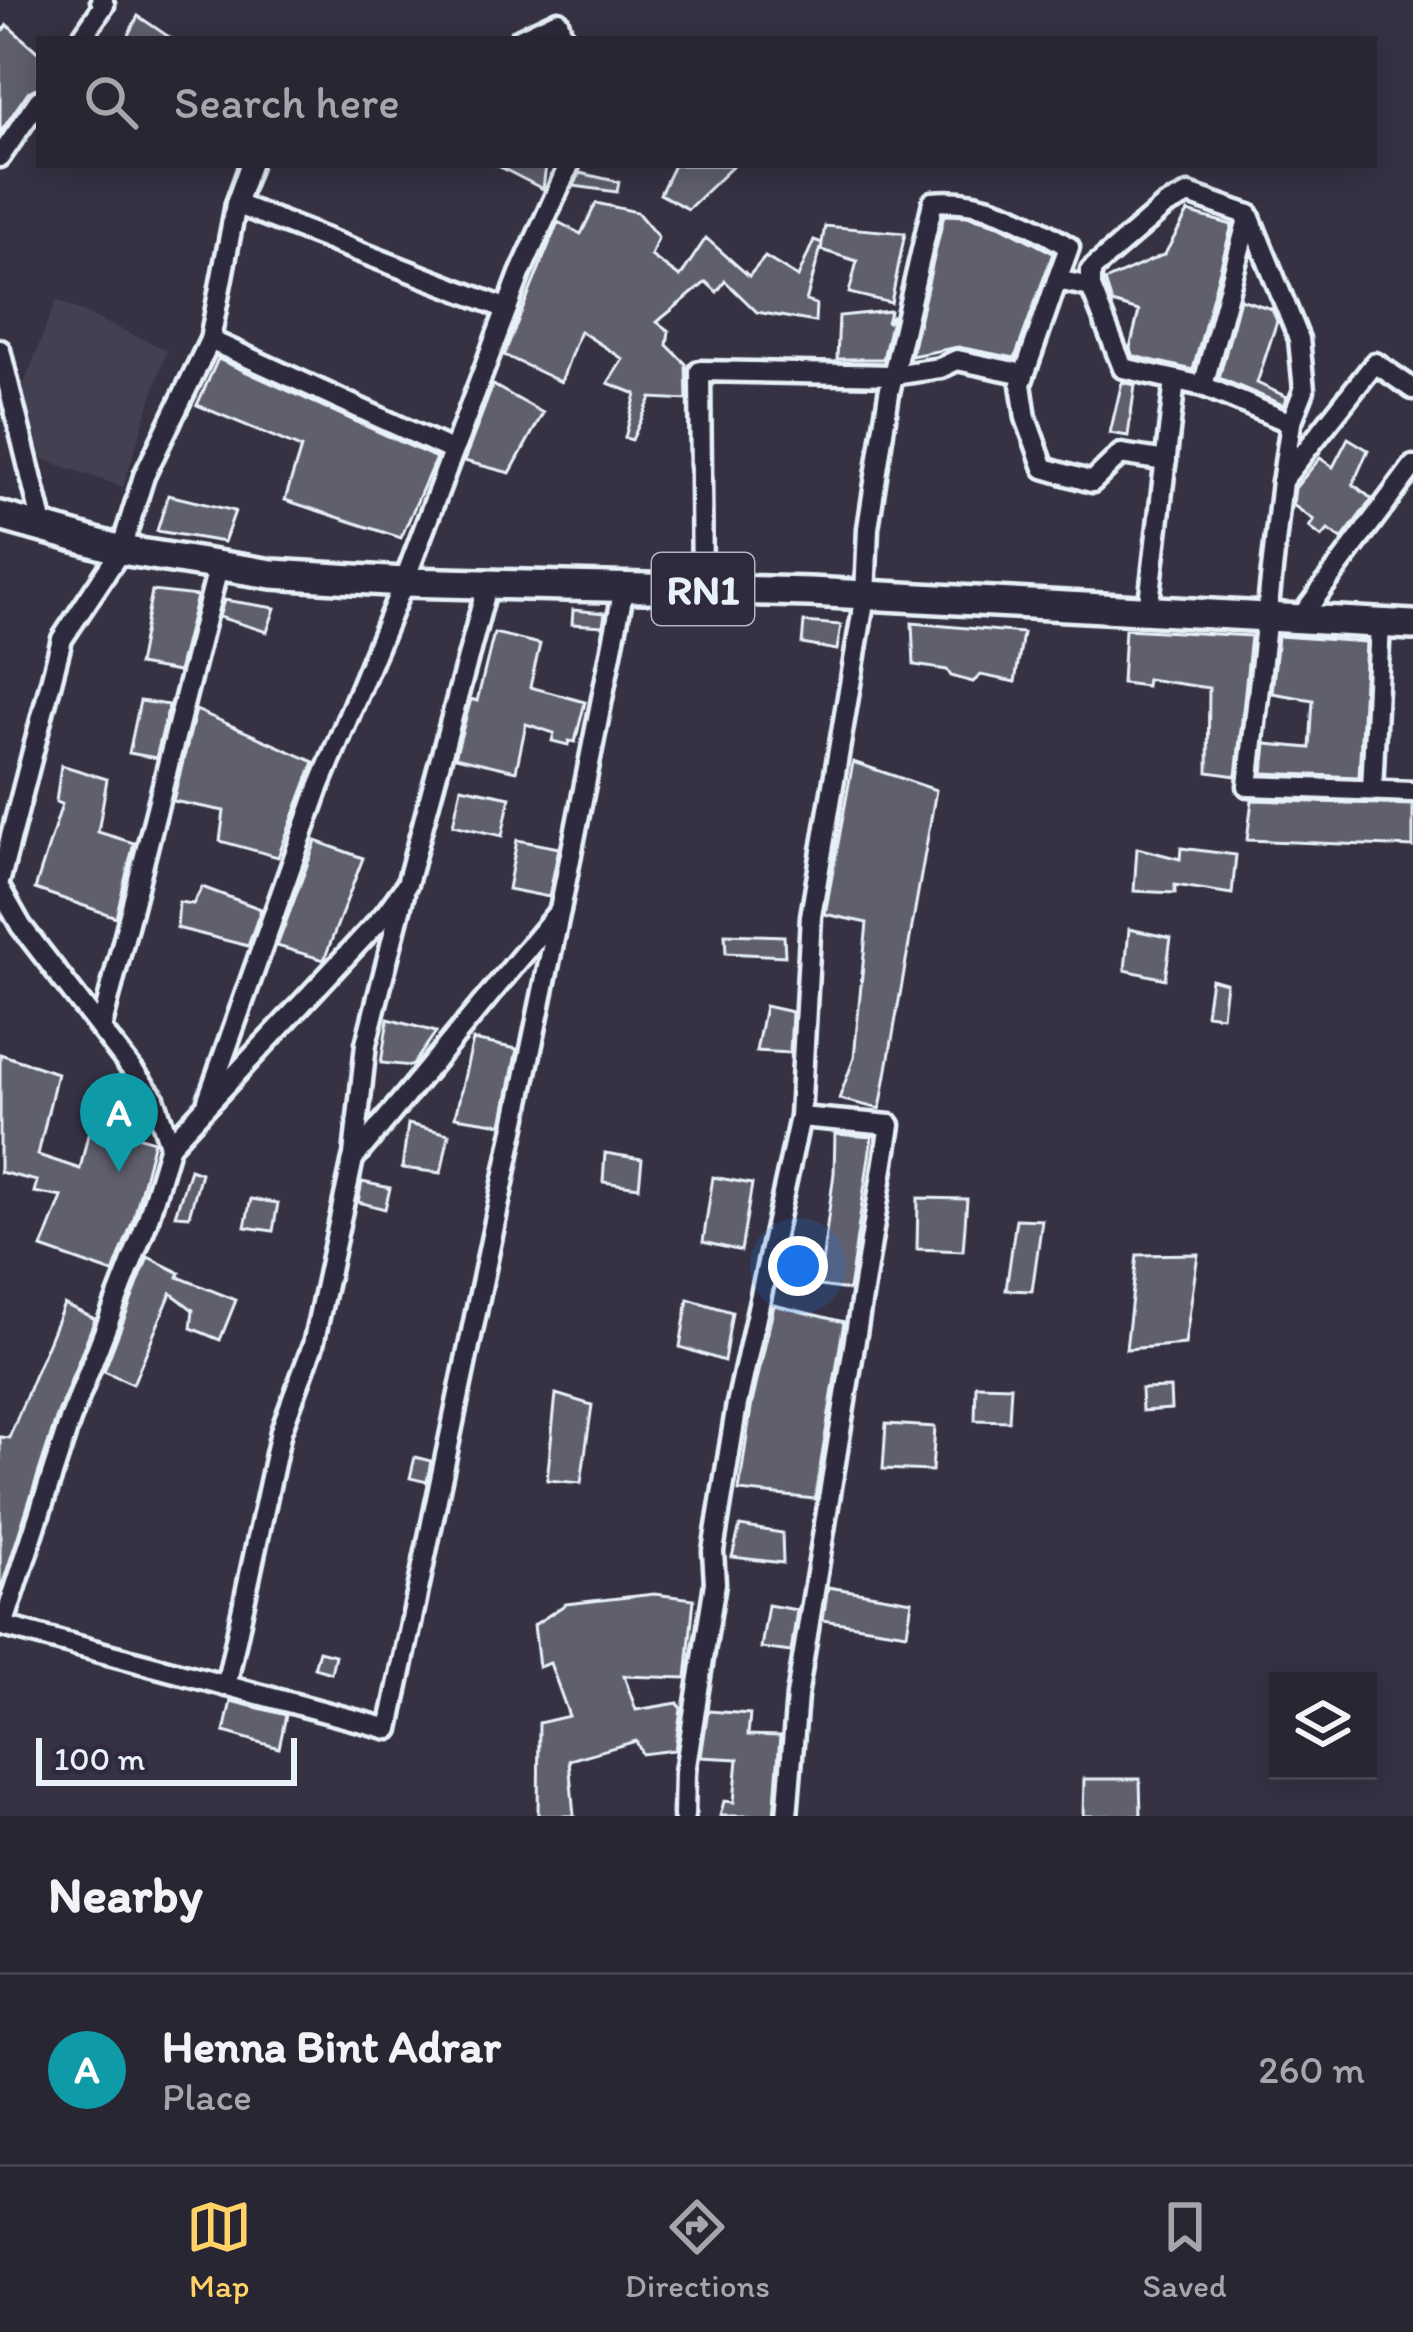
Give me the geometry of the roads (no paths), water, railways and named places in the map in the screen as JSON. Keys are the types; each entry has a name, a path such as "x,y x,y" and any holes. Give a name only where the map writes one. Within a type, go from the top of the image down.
{"highway":[{"name":"RN1","path":"0,515 122,550 218,568 404,582 865,596 1413,626"}],"street":[{"path":"83,36 104,5 100,0"},
{"path":"526,36 558,21 561,36"},
{"path":"0,157 36,104"},
{"path":"0,879 62,639 122,550 144,476 210,340 236,204 249,168"},
{"path":"204,1110 318,790 404,582 507,309 568,168"},
{"path":"1291,423 1204,386 1123,368 1091,287 1091,270 1166,206 1189,194 1249,215 1299,340 1304,391 1291,423 1282,481 1248,786 1413,792"},
{"path":"684,1816 685,1772 715,1583 712,1551 733,1425 800,1117 811,916 865,596 868,528 893,376 933,202 951,200 1020,217 1069,247 1021,384 1026,418 1044,468 1092,482 1121,454 1166,461"},
{"path":"236,204 507,309"},
{"path":"1204,386 1249,215"},
{"path":"1058,280 1091,287"},
{"path":"210,340 453,451"},
{"path":"0,350 44,529"},
{"path":"702,589 700,371 893,376 940,368 957,360 1024,374"},
{"path":"1282,481 1375,363 1413,389"},
{"path":"1148,611 1175,380"},
{"path":"1301,617 1413,466"},
{"path":"100,1029 218,568"},
{"path":"226,1685 281,1431 313,1345 353,1159 367,1044 488,584"},
{"path":"407,884 386,913 170,1145 147,1222 70,1420 4,1625 388,1729 625,588"},
{"path":"1372,790 1380,624"},
{"path":"0,889 20,926 154,1098 170,1145"},
{"path":"353,1159 560,910"},
{"path":"787,1816 797,1696 890,1125 800,1117"}],"place":[{"name":"Henna Bint Adrar","path":"119,1172"}]}
